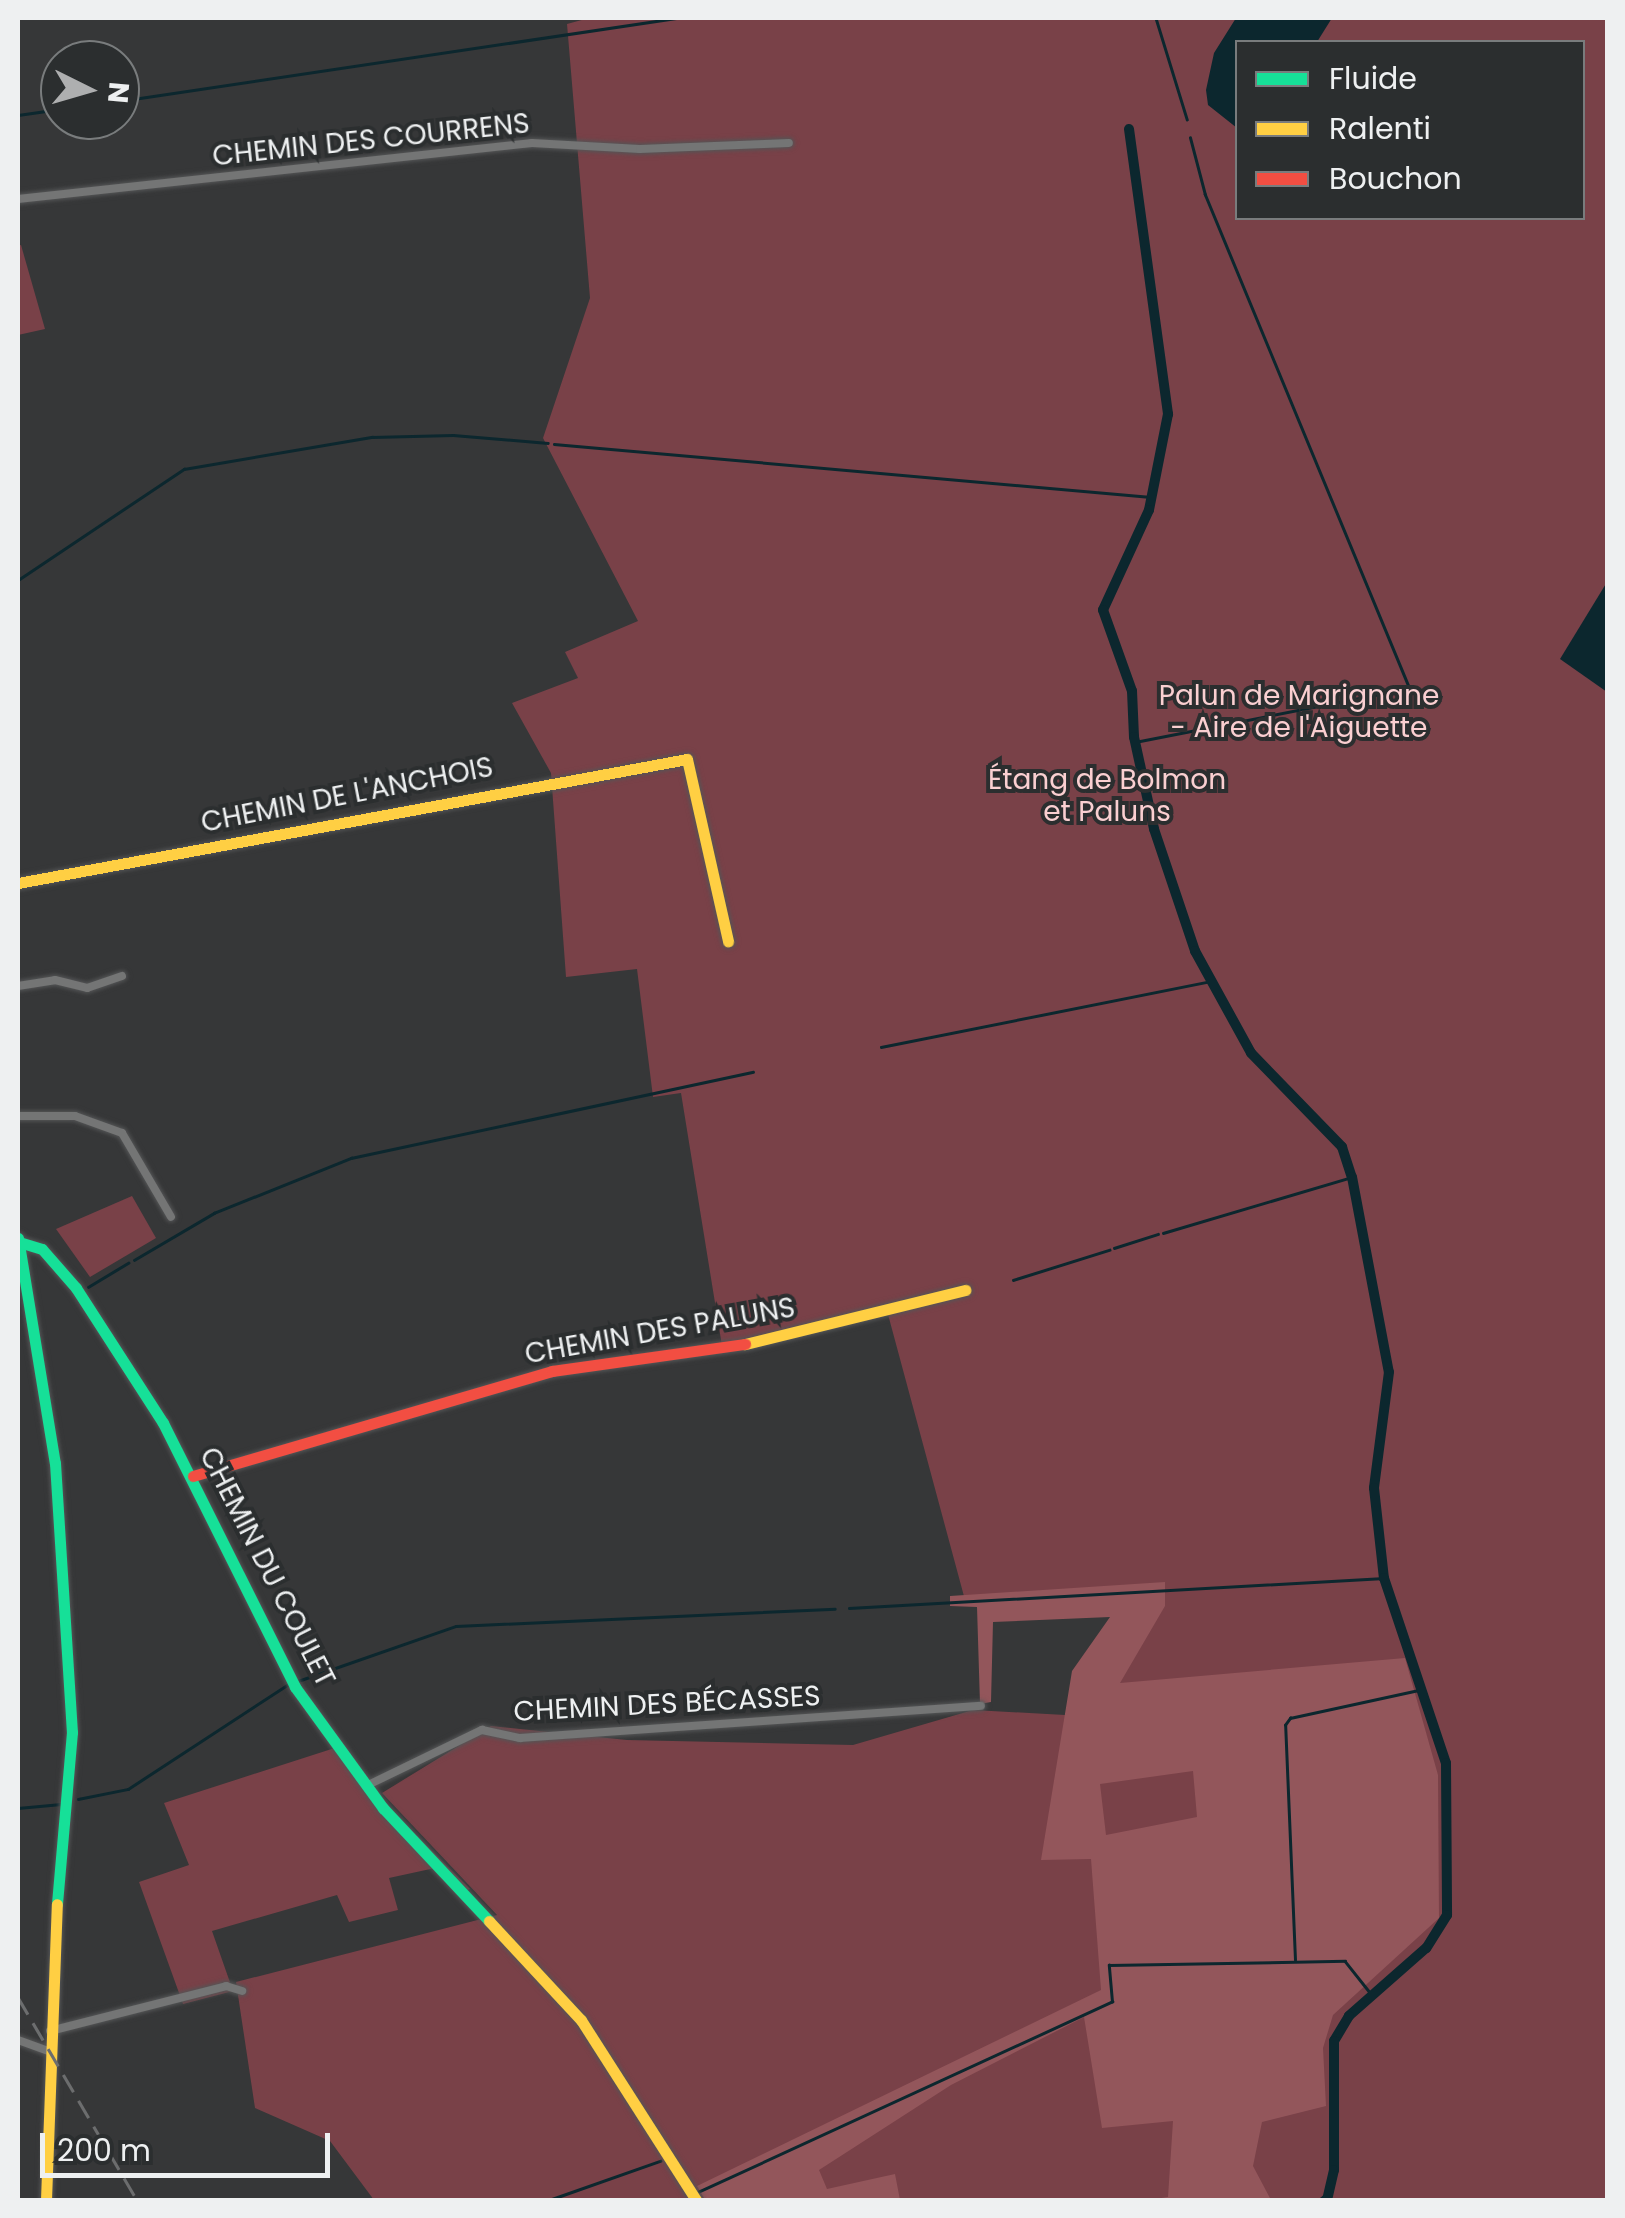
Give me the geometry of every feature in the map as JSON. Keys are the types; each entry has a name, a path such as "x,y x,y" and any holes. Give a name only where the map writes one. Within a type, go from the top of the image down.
{"street":[{"name":"CHEMIN DES COURRENS","path":"18,199 532,142 640,149 790,143"},
{"name":"CHEMIN DE L'ANCHOIS","path":"18,883 687,760 728,941"},
{"path":"18,986 55,980 87,988 122,976"},
{"path":"18,1116 75,1116 122,1133 171,1217"},
{"path":"18,1240 55,1462 72,1732 50,2031 46,2200"},
{"name":"CHEMIN DU COULET","path":"18,1240 42,1249 76,1288 193,1476 288,1676 368,1785 577,2015 696,2200"},
{"name":"CHEMIN DES PALUNS","path":"193,1476 552,1371 704,1354 965,1290"},
{"name":"CHEMIN DES BÉCASSES","path":"368,1785 482,1730 520,1738 981,1706"},
{"path":"50,2031 226,1986 242,1990"},
{"path":"18,2040 49,2050"}],"green space":[{"name":"Étang de Bolmon et Paluns","path":"589,18 1607,18 1607,2200 374,2200 330,2141 255,2108 236,1982 497,1915 382,1793 491,1726 627,1740 853,1745 973,1710 1065,1715 1122,1601 965,1600 886,1307 722,1346 681,1093 653,1097 637,969 566,977 551,773 512,703 578,678 565,652 638,621 543,438 590,298 567,24"},
{"path":"21,245 45,329 18,335 18,246"},
{"path":"132,1196 156,1238 90,1277 56,1229"},
{"path":"344,1745 385,1804 470,1889 456,1894 435,1868 389,1878 398,1910 349,1922 337,1895 212,1931 233,1991 183,2004 139,1882 189,1865 164,1803"}],"shaded area":[{"path":"1165,1582 1165,1606 1120,1683 1405,1658 1438,1775 1439,1918 1333,2015 1323,2048 1326,2106 1262,2122 1253,2166 1271,2200 1148,2200 1168,2197 1173,2121 1102,2128 1084,2017 951,2085 819,2170 827,2189 895,2174 900,2200 705,2200 697,2186 1101,1990 1091,1859 1041,1860 1072,1671 1110,1617 993,1622 991,1702 980,1704 977,1607 950,1606 950,1596","holes":["1193,1771 1197,1817 1106,1835 1100,1784"]}],"water":[{"path":"1236,18 1332,18 1318,40 1235,40 1235,126 1208,105 1206,90 1214,53"},
{"path":"1607,582 1607,692 1560,659"}],"waterway":[{"path":"140,98 676,18"},
{"path":"1156,18 1187,119"},
{"path":"18,115 40,112"},
{"path":"1129,129 1168,414 1149,510 1103,610 1132,691 1134,737 1154,829 1195,951 1251,1053 1342,1147 1352,1177 1389,1372 1374,1488 1384,1578 1446,1763 1447,1915 1426,1948 1349,2016 1334,2041 1334,2170 1327,2200"},
{"path":"1135,742 1409,688 1205,195 1190,138"},
{"path":"18,580 184,469 372,437 453,435 548,443"},
{"path":"554,444 1151,497"},
{"path":"881,1047 1211,981"},
{"path":"134,1260 214,1213 351,1158 753,1072"},
{"path":"1163,1233 1352,1177"},
{"path":"1114,1248 1158,1234"},
{"path":"1013,1280 1109,1250"},
{"path":"88,1287 128,1263"},
{"path":"849,1608 1384,1578"},
{"path":"298,1681 456,1626 835,1609"},
{"path":"78,1799 128,1789 287,1685"},
{"path":"1295,1960 1285,1725 1290,1718 1423,1689"},
{"path":"18,1808 61,1804"},
{"path":"698,2192 1112,2002 1109,1965 1345,1961 1372,1995"},
{"path":"549,2200 660,2161"},
{"path":"1319,2200 1329,2192"}],"railway":[{"path":"18,1997 137,2200"}],"traffic: fast":[{"path":"18,1238 55,1463 72,1732 57,1904"},
{"path":"19,1242 42,1249 76,1288 163,1423 295,1687 383,1808 489,1921"}],"traffic: slow":[{"path":"18,883 687,759 728,941"},
{"path":"745,1344 965,1290"},
{"path":"46,2200 57,1904"},
{"path":"489,1921 581,2020 696,2200"}],"traffic: jam":[{"path":"193,1476 552,1371 745,1344"}],"park label":[{"name":"Palun de Marignane - Aire de l'Aiguette","path":"1299,712"}]}
